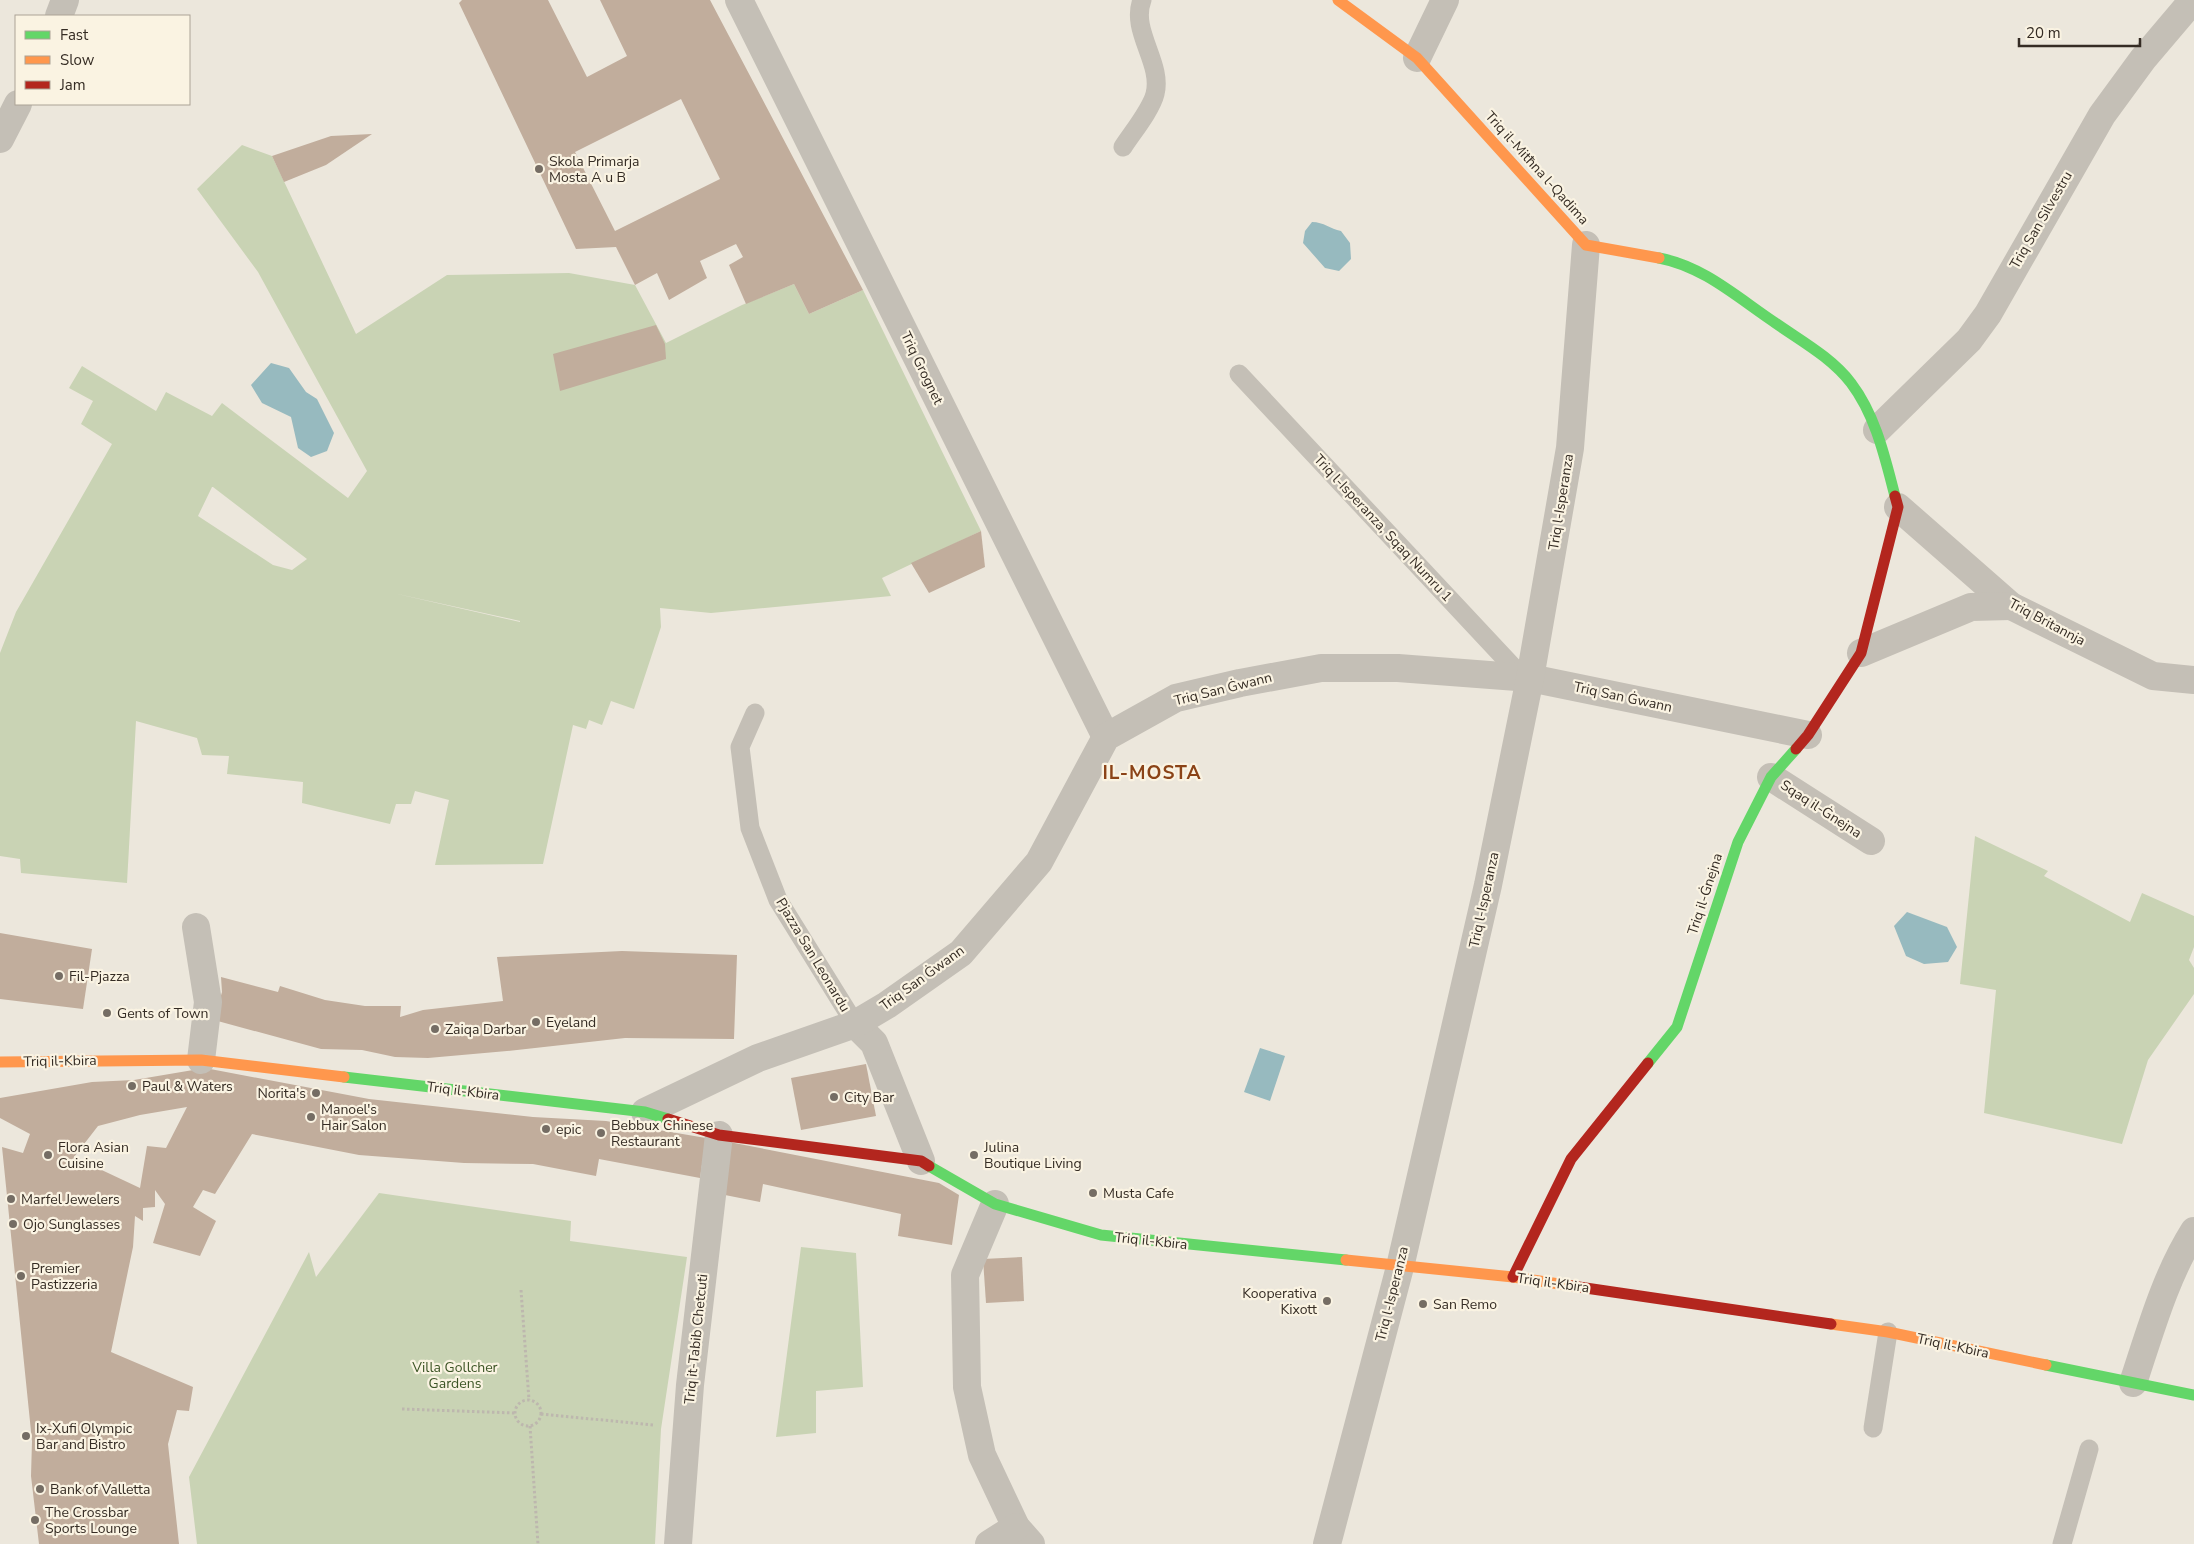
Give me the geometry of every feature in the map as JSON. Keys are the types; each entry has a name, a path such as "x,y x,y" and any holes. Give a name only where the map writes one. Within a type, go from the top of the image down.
{"main road":[{"name":"Triq il-Mitħna l-Qadima","path":"1338,0 1417,58 1586,245 1673,261 1707,276 1828,359 1852,384 1877,430 1898,507"},
{"name":"Triq il-Ġnejna","path":"1513,1277 1571,1159 1677,1027 1738,842 1771,777 1808,735 1861,653 1898,507"},
{"name":"Triq il-Kbira","path":"0,1062 201,1060 645,1112 719,1135 921,1161 995,1204 1101,1236 1513,1277 1888,1332 2194,1396"}],"street":[{"path":"59,15 65,0"},
{"name":"Triq Grognet","path":"739,0 1106,737"},
{"path":"1417,58 1445,0"},
{"name":"Triq San Silvestru","path":"1877,430 1969,340 1988,314 2102,115 2143,60 2193,0"},
{"path":"0,139 17,105"},
{"name":"Triq l-Isperanza","path":"1327,1544 1400,1266 1488,885 1530,678 1570,448 1586,245"},
{"name":"Triq Britannja","path":"1898,507 2011,606 2153,676 2194,680"},
{"path":"1861,653 1971,607 2011,606"},
{"name":"Triq San Ġwann","path":"645,1112 758,1058 855,1024 961,953 1039,862 1106,737 1176,698 1240,683 1321,668 1398,668 1530,678 1808,735"},
{"name":"Sqaq il-Ġnejna","path":"1771,777 1872,841"},
{"path":"196,927 208,1002 201,1060"},
{"path":"855,1024 874,1043 921,1161"},
{"name":"Triq it-Tabib Chetcuti","path":"678,1544 690,1384 719,1135"},
{"path":"989,1544 1023,1536 982,1455 967,1387 965,1276 995,1204"},
{"path":"2133,1383 2163,1295 2186,1243 2194,1231"}],"lane":[{"path":"1123,147 1155,95 1155,78 1140,22 1139,11 1142,0"},
{"name":"Triq l-Isperanza, Sqaq Numru 1","path":"1239,374 1514,668 1530,678"},
{"name":"Pjazza San Leonardu","path":"756,713 740,747 750,828 778,900 855,1024"},
{"path":"1873,1428 1888,1332"},
{"path":"2062,1544 2089,1449"}],"path":[{"path":"521,1290 529,1400"},
{"path":"529,1400 539,1405 542,1414 538,1422 530,1426 519,1423 515,1413 519,1404 529,1400"},
{"path":"402,1409 515,1413"},
{"path":"542,1414 658,1426"},
{"path":"530,1426 538,1544"}],"green space":[{"path":"242,145 272,156 356,334 447,275 569,273 635,285 666,343 742,305 794,284 809,314 863,290 981,531 882,578 891,596 711,613 660,608 661,627 634,709 611,701 602,725 589,720 586,729 573,725 543,864 435,865 449,800 415,791 411,804 396,804 390,824 302,803 303,782 227,774 229,756 202,755 197,738 136,721 127,883 21,873 20,859 0,856 0,653 16,612 112,444 81,424 93,401 69,388 82,366 156,411 166,392 212,416 222,403 348,498 367,471 258,272 197,189","holes":["213,487 307,559 292,570 273,565 198,516","393,593 520,621 520,622"]},
{"path":"1975,836 2048,871 2044,876 2130,922 2142,893 2194,916 2194,947 2189,960 2194,968 2194,994 2148,1060 2122,1144 1984,1113 1996,990 1960,984"},
{"name":"Villa Gollcher Gardens","path":"379,1193 571,1221 570,1241 687,1257 661,1429 655,1544 197,1544 189,1477 309,1252 316,1277"},
{"path":"801,1247 856,1253 863,1387 816,1391 816,1433 776,1437"}],"water":[{"path":"1312,222 1341,231 1350,243 1351,259 1339,271 1325,268 1303,243 1305,231"},
{"path":"271,363 289,368 306,392 317,399 334,433 327,451 311,457 298,448 291,417 262,403 251,385"},
{"path":"1907,912 1947,927 1957,947 1948,962 1924,964 1906,956 1894,926"},
{"path":"1260,1048 1285,1056 1270,1101 1244,1092"}],"building":[{"path":"462,0 548,0 587,77 627,56 600,0 710,0 863,290 809,314 794,284 746,304 729,265 743,257 736,244 700,261 707,278 669,300 657,273 635,285 616,247 576,249 459,3","holes":["681,99 720,179 615,231 575,152"]},
{"path":"372,134 326,165 284,182 272,156 331,136"},
{"path":"656,325 665,344 666,359 560,391 553,354"},
{"path":"981,531 985,567 929,593 911,563"},
{"name":"Fil-Pjazza","path":"0,933 92,949 83,1009 0,999"},
{"path":"622,951 737,955 734,1039 625,1038 428,1058 395,1057 362,1050 321,1049 214,1020 222,992 221,977 278,992 280,986 325,1000 365,1006 401,1006 400,1017 423,1010 503,1001 497,957"},
{"name":"City Bar","path":"866,1064 876,1116 801,1130 791,1078"},
{"path":"205,1068 369,1099 533,1117 606,1121 706,1138 700,1178 599,1159 596,1176 533,1164 464,1163 359,1155 252,1134 215,1194 203,1190 193,1207 216,1221 200,1256 153,1243 165,1204 155,1190 155,1207 143,1208 143,1221 135,1216 133,1247 111,1352 193,1387 189,1411 177,1410 168,1444 179,1544 39,1544 31,1476 32,1441 2,1147 23,1153 30,1134 0,1118 0,1098 92,1082 134,1080","holes":["187,1107 166,1148 147,1146 140,1188 74,1157 98,1126 140,1115"]},
{"path":"729,1142 939,1183 959,1195 952,1245 898,1236 901,1214 763,1184 760,1202 720,1194"},
{"path":"1022,1257 1024,1301 986,1303 983,1259"}],"traffic: fast":[{"path":"1659,258 1690,268 1720,284 1815,350 1843,374 1860,396 1873,423 1895,496"},
{"path":"1648,1063 1677,1027 1738,842 1771,777 1796,749"},
{"path":"344,1077 645,1112 668,1119"},
{"path":"929,1166 995,1204 1101,1235 1346,1260"},
{"path":"2046,1365 2194,1395"}],"traffic: slow":[{"path":"1338,0 1417,58 1586,245 1659,258"},
{"path":"0,1062 201,1060 344,1077"},
{"path":"1346,1260 1513,1277 1572,1286"},
{"path":"1831,1324 1888,1332 2046,1365"}],"traffic: jam":[{"path":"1796,749 1808,735 1861,653 1898,507 1895,496"},
{"path":"1513,1277 1571,1159 1648,1063"},
{"path":"668,1119 719,1135 921,1161 929,1166"},
{"path":"1572,1286 1831,1324"}],"place":[{"name":"Skola Primarja Mosta A u B","path":"539,169"},
{"name":"Fil-Pjazza","path":"59,976"},
{"name":"Gents of Town","path":"107,1013"},
{"name":"Eyeland","path":"536,1022"},
{"name":"Zaiqa Darbar","path":"435,1029"},
{"name":"Paul & Waters","path":"132,1086"},
{"name":"Norita's","path":"316,1093"},
{"name":"City Bar","path":"834,1097"},
{"name":"Manoel's Hair Salon","path":"311,1117"},
{"name":"epic","path":"546,1129"},
{"name":"Bebbux Chinese Restaurant","path":"601,1133"},
{"name":"Flora Asian Cuisine","path":"48,1155"},
{"name":"Julina Boutique Living","path":"974,1155"},
{"name":"Musta Cafe","path":"1093,1193"},
{"name":"Marfel Jewelers","path":"11,1199"},
{"name":"Ojo Sunglasses","path":"13,1224"},
{"name":"Premier Pastizzeria","path":"21,1276"},
{"name":"Kooperativa Kixott","path":"1327,1301"},
{"name":"San Remo","path":"1423,1304"},
{"name":"Ix-Xufi Olympic Bar and Bistro","path":"26,1436"},
{"name":"Bank of Valletta","path":"40,1489"},
{"name":"The Crossbar Sports Lounge","path":"35,1520"}],"district":[{"name":"IL-MOSTA","path":"1152,773"}]}
